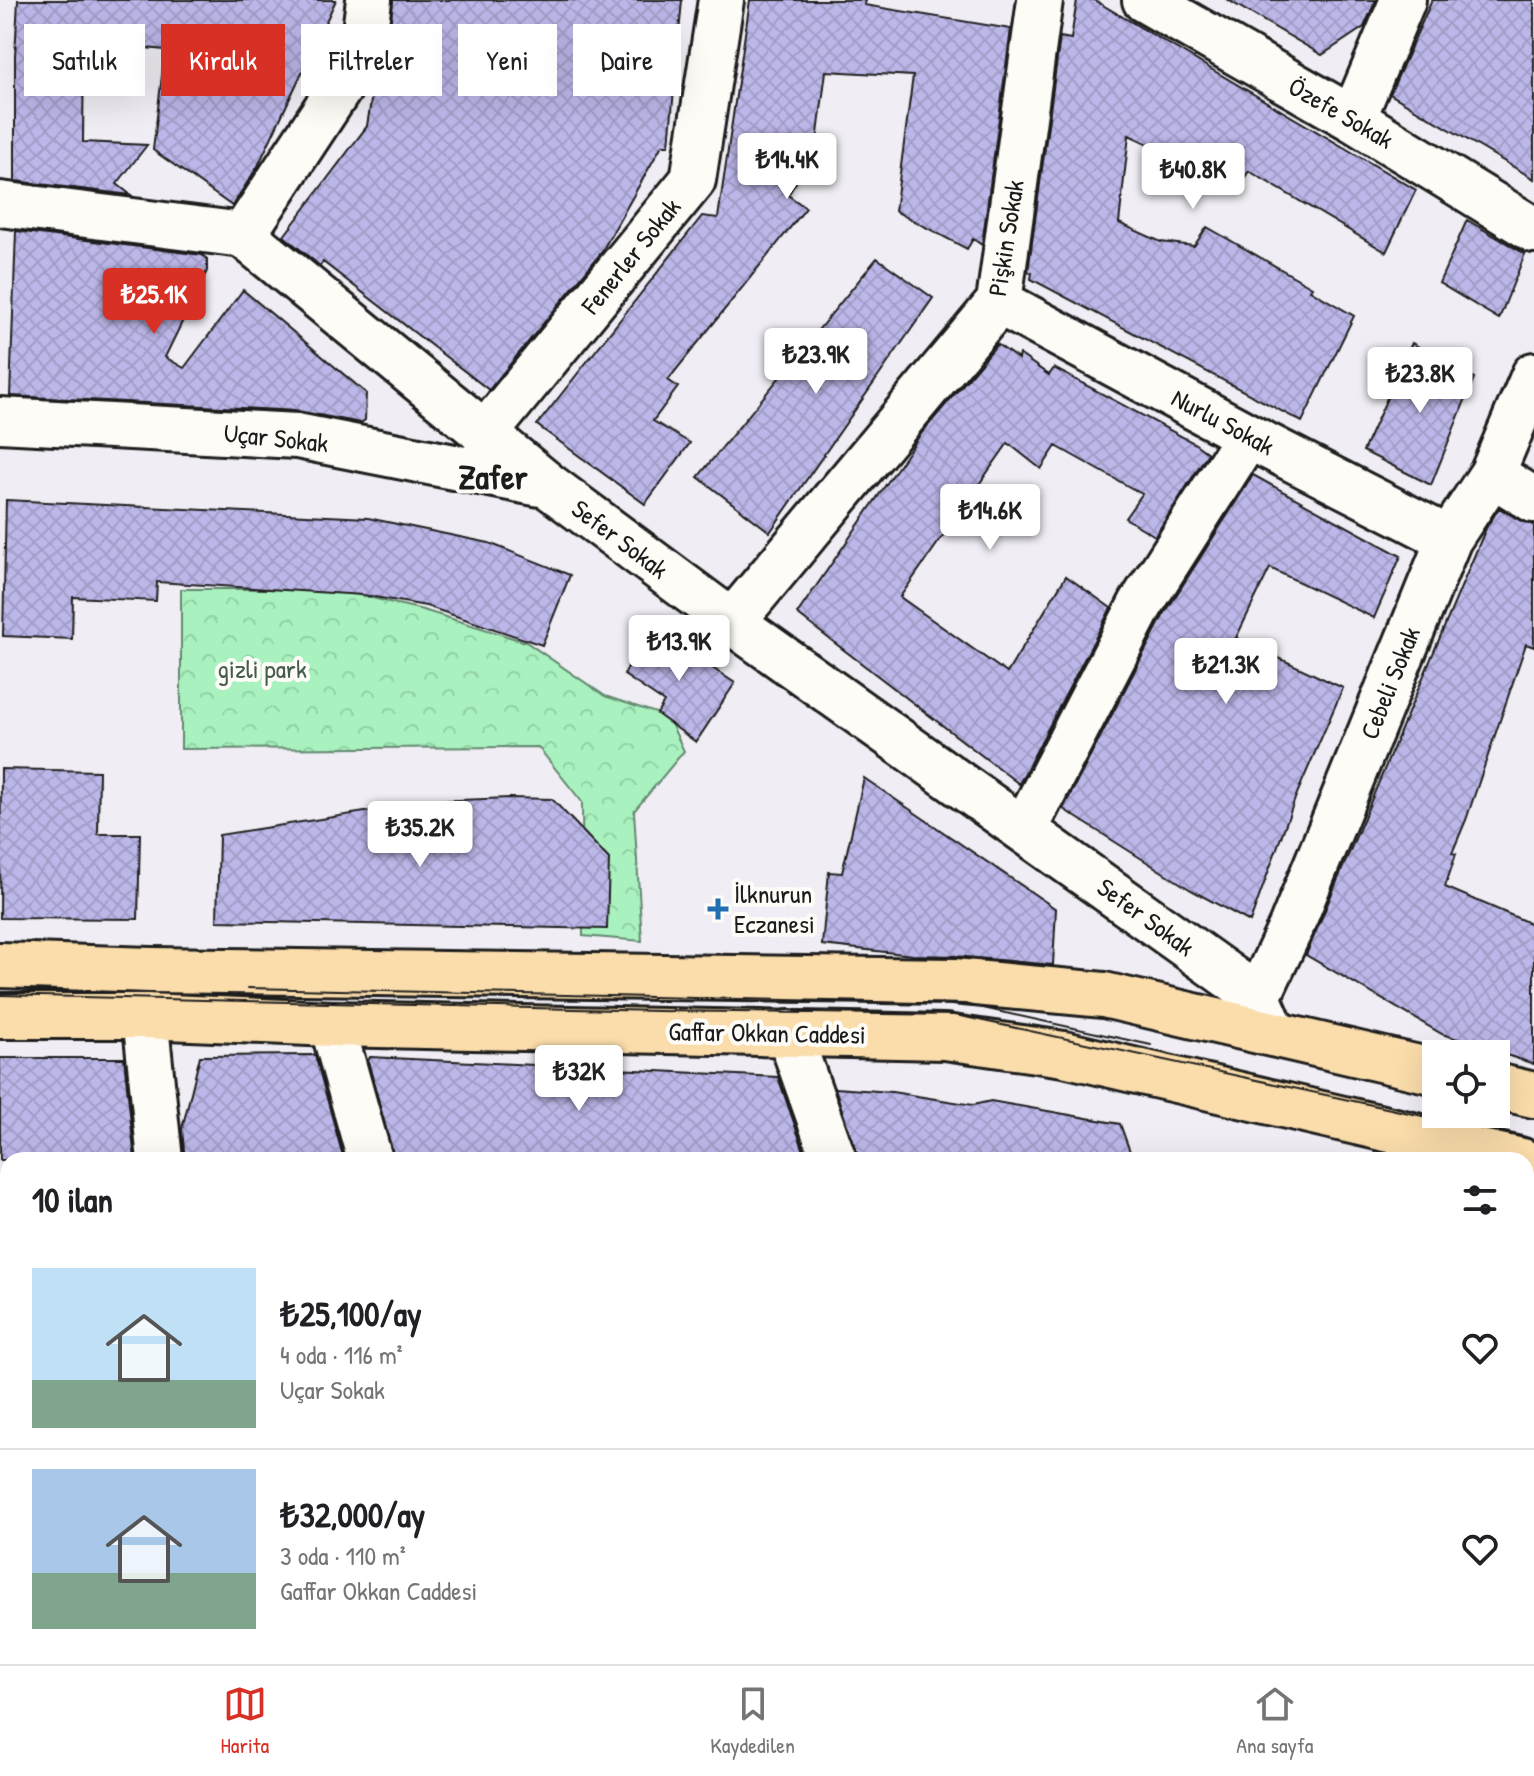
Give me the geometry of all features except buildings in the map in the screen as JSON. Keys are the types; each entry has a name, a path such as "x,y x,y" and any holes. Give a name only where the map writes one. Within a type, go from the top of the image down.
{"main road":[{"name":"Gaffar Okkan Caddesi","path":"0,965 198,971 953,981 1104,995 1266,1016 1422,1067"},
{"name":"Gaffar Okkan Caddesi","path":"0,1016 145,1016 332,1024 945,1037 1064,1054 1486,1152"},
{"path":"1510,1089 1534,1095"}],"street":[{"path":"0,204 243,235 362,54 369,0"},
{"name":"Fenerler Sokak","path":"484,435 693,180 721,0"},
{"name":"Pişkin Sokak","path":"732,622 999,302 1040,0"},
{"name":"Özefe Sokak","path":"1145,0 1353,119 1534,230"},
{"path":"1353,119 1403,0"},
{"name":"Sefer Sokak","path":"243,235 549,486 732,622 1024,830 1266,1016"},
{"name":"Nurlu Sokak","path":"999,302 1248,436 1449,539"},
{"name":"Cebeli Sokak","path":"1266,1016 1291,927 1449,539 1492,474 1534,375"},
{"name":"Uçar Sokak","path":"0,420 297,436 549,486"},
{"path":"1024,830 1141,604 1248,436"},
{"path":"1492,474 1534,500"},
{"path":"145,1016 159,1152"},
{"path":"332,1024 368,1152"},
{"path":"789,1033 831,1152"}],"green space":[{"name":"gizli park","path":"181,589 334,589 423,610 526,642 605,696 668,717 684,751 634,811 642,941 583,936 582,802 538,747 181,749"}],"tram line":[{"path":"248,988 965,1004 1151,1045"},
{"path":"0,995 956,1015 1534,1140"}],"place":[{"name":"İlknurun Eczanesi","path":"718,909"}],"district":[{"name":"Zafer","path":"493,477"}]}
